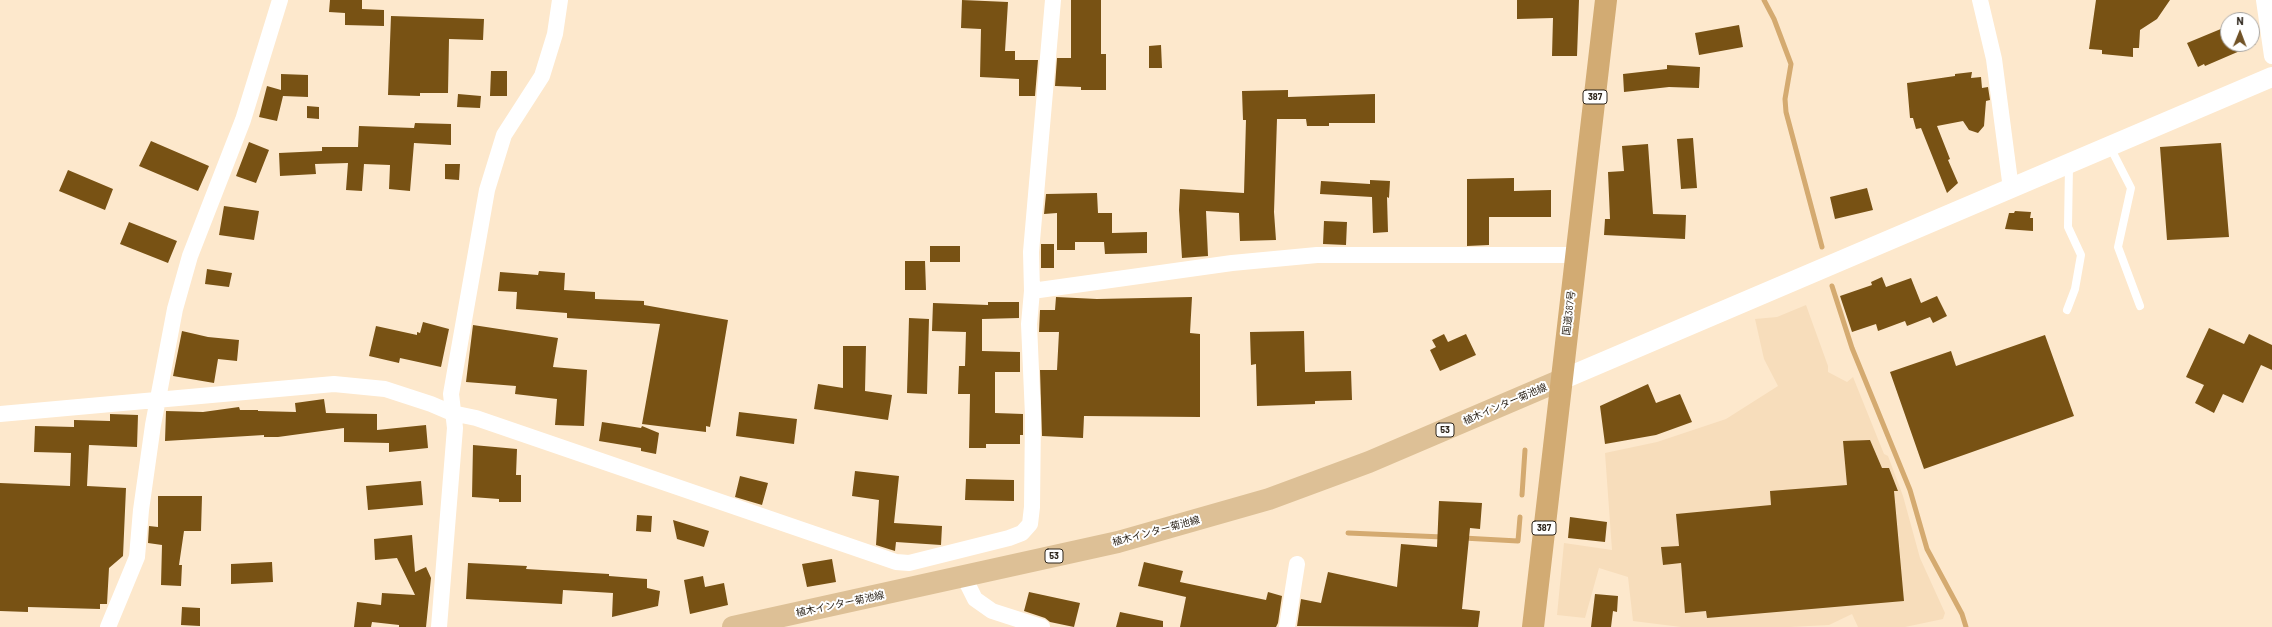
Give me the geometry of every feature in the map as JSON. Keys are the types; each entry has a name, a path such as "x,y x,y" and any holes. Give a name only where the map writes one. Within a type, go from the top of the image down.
{"highway":[{"name":"国道387号","path":"1533,627 1606,0"}],"main road":[{"name":"植木インター菊池線","path":"733,627 1118,542 1268,499 1376,459 1561,380"}],"street":[{"path":"108,627 137,557 141,510 175,309 190,256 243,120 280,0"},
{"path":"439,627 455,428 452,413 451,394 487,190 504,135 542,76 555,34 560,0"},
{"path":"0,414 159,401 186,396 334,384 385,389 431,404 452,413 476,418 896,562 909,563 1009,538 1022,533 1030,524 1032,507 1033,416 1029,324 1032,291 1031,252 1053,0"},
{"path":"1980,0 1994,59 2012,189"},
{"path":"2264,0 2272,56"},
{"path":"1561,380 2272,77"},
{"path":"1032,291 1232,262 1317,256 1576,255"},
{"path":"909,563 930,584"},
{"path":"1287,627 1297,564"},
{"path":"964,577 975,599 992,611 1032,626"}],"lane":[{"path":"2110,147 2131,188 2118,247 2140,306"},
{"path":"2067,310 2075,289 2081,255 2068,227 2070,164"}],"shaded area":[{"path":"1806,305 1828,366 1828,372 1847,382 1853,377 1884,454 1888,456 1903,496 1920,558 1945,613 1943,619 1905,627 1858,627 1852,614 1829,625 1790,627 1681,627 1633,621 1628,577 1599,568 1585,618 1557,615 1564,543 1612,550 1605,453 1657,442 1726,419 1778,386 1764,359 1755,319 1777,317"}],"building":[{"path":"330,0 362,0 362,9 384,10 384,26 345,25 345,13 329,12"},
{"path":"962,0 1008,2 1005,51 1015,51 1015,60 1038,60 1035,96 1019,96 1019,79 980,77 981,29 961,28"},
{"path":"1071,0 1101,0 1101,54 1106,54 1106,90 1081,90 1081,87 1055,86 1057,58 1071,58"},
{"path":"1517,0 1579,0 1577,56 1552,56 1553,18 1517,19"},
{"path":"2096,0 2170,0 2157,19 2140,30 2139,48 2133,48 2133,57 2102,54 2102,50 2089,49"},
{"path":"391,16 484,19 483,40 449,39 448,93 420,93 420,96 388,95"},
{"path":"1739,25 1743,47 1699,55 1695,33"},
{"path":"2220,29 2220,52 2237,52 2205,66 2204,64 2198,67 2187,43"},
{"path":"1161,45 1162,68 1149,68 1149,46"},
{"path":"1667,65 1700,67 1699,88 1669,87 1624,92 1623,74 1667,69"},
{"path":"491,71 507,71 507,96 490,96"},
{"path":"1972,72 1971,78 1981,77 1982,88 1988,87 1990,100 1986,101 1984,126 1978,133 1969,130 1963,121 1937,126 1950,159 1948,160 1958,183 1947,193 1921,128 1916,129 1913,118 1910,118 1907,83"},
{"path":"281,74 308,75 308,97 283,96 277,121 259,117 267,86 281,90"},
{"path":"1288,90 1288,97 1375,94 1375,123 1329,123 1329,126 1307,126 1306,119 1277,119 1274,212 1276,240 1240,241 1239,213 1206,211 1208,256 1182,258 1179,210 1180,189 1244,193 1246,120 1243,120 1242,91"},
{"path":"458,94 481,96 480,108 457,107"},
{"path":"307,106 319,107 319,119 307,118"},
{"path":"415,123 451,124 451,145 414,143 410,191 389,189 390,165 364,164 362,191 346,190 348,163 315,164 316,174 280,176 279,153 322,151 322,147 358,147 359,126 414,128"},
{"path":"1693,138 1697,188 1681,189 1677,139"},
{"path":"151,141 209,166 198,191 139,166"},
{"path":"249,142 269,150 256,183 236,176"},
{"path":"2221,143 2229,237 2167,240 2160,147"},
{"path":"1648,144 1653,214 1686,215 1685,239 1604,235 1605,219 1610,219 1608,172 1624,171 1622,146"},
{"path":"445,164 460,164 459,180 445,179"},
{"path":"68,170 113,189 105,210 59,191"},
{"path":"1514,178 1514,191 1551,190 1551,217 1489,217 1489,245 1467,246 1467,179"},
{"path":"1370,180 1390,181 1389,198 1387,197 1388,232 1373,233 1372,197 1320,194 1321,181 1370,184"},
{"path":"1867,188 1873,210 1835,219 1830,197"},
{"path":"1097,193 1098,213 1112,213 1112,233 1147,232 1147,253 1105,254 1104,242 1075,242 1075,250 1057,250 1057,213 1044,214 1046,194"},
{"path":"224,206 259,211 254,240 219,235"},
{"path":"2015,211 2031,212 2030,218 2033,218 2033,231 2005,229 2009,213 2014,213"},
{"path":"1324,221 1347,222 1346,245 1323,244"},
{"path":"129,222 177,241 168,263 120,244"},
{"path":"1041,244 1054,244 1054,268 1041,268"},
{"path":"930,246 960,246 960,262 930,262"},
{"path":"905,261 925,261 926,290 905,290"},
{"path":"207,269 232,273 229,287 205,284"},
{"path":"539,271 565,273 564,290 595,292 595,299 644,301 644,305 728,320 710,427 706,426 706,432 642,424 660,324 567,318 567,313 516,309 517,292 498,291 500,272 538,275"},
{"path":"1882,277 1886,287 1911,278 1921,303 1937,296 1947,316 1933,323 1930,317 1907,326 1905,321 1878,331 1876,324 1852,332 1840,296 1872,285 1871,282"},
{"path":"1056,297 1097,299 1192,297 1190,333 1200,334 1200,417 1084,416 1083,438 1042,436 1040,370 1057,370 1059,332 1039,332 1040,310 1055,310"},
{"path":"988,302 1019,302 1019,318 982,319 982,351 1020,352 1020,372 995,372 995,413 1023,414 1023,435 1020,435 1020,444 986,444 986,448 969,448 970,394 958,394 959,366 965,366 966,332 932,331 933,303 988,305"},
{"path":"909,318 929,319 927,394 907,393"},
{"path":"423,322 449,329 441,367 400,358 399,363 369,356 376,326 417,335 417,332 420,333"},
{"path":"473,325 558,338 553,367 587,370 584,426 555,425 557,399 515,394 516,386 466,382"},
{"path":"2209,328 2244,344 2249,334 2272,345 2272,370 2261,365 2243,403 2223,394 2214,413 2195,403 2204,385 2186,377"},
{"path":"182,331 208,337 239,340 237,361 218,359 214,383 173,376"},
{"path":"1304,331 1305,372 1351,371 1352,400 1315,401 1315,404 1257,406 1256,364 1251,365 1250,332"},
{"path":"1444,334 1448,342 1466,334 1476,355 1440,371 1430,350 1436,347 1432,340"},
{"path":"2045,335 2074,416 1924,469 1890,372 1951,351 1956,366"},
{"path":"843,346 866,346 865,391 892,395 888,420 814,409 818,384 843,388"},
{"path":"1648,384 1656,403 1680,394 1692,422 1656,435 1605,444 1600,406"},
{"path":"324,399 326,413 377,414 377,430 426,425 428,448 389,452 389,443 344,442 344,428 278,437 264,437 264,435 165,441 166,411 203,412 239,407 240,410 296,412 295,403"},
{"path":"739,412 797,419 794,444 736,436"},
{"path":"110,414 138,415 137,447 89,445 87,486 126,488 123,556 109,568 107,604 100,604 100,609 28,607 28,612 0,611 0,483 70,486 71,453 34,452 35,426 74,427 74,420 110,421"},
{"path":"602,422 641,428 642,426 659,433 656,454 641,451 641,448 599,441"},
{"path":"1870,440 1882,468 1889,468 1898,491 1894,491 1904,601 1707,618 1706,611 1685,613 1681,563 1663,565 1661,547 1679,546 1676,514 1771,505 1770,491 1847,485 1843,441"},
{"path":"473,445 517,449 516,475 521,475 521,502 499,502 499,499 472,497"},
{"path":"855,471 899,476 894,523 942,526 941,545 896,542 895,551 876,545 879,500 852,496"},
{"path":"740,476 768,483 762,505 735,497"},
{"path":"966,479 1014,480 1014,501 965,500"},
{"path":"421,481 423,505 368,510 366,486"},
{"path":"158,496 202,496 201,531 184,531 179,565 182,565 181,586 161,585 162,545 148,543 149,526 158,527"},
{"path":"1439,501 1482,503 1480,529 1470,528 1462,609 1480,611 1478,627 1297,626 1301,599 1321,603 1328,572 1397,587 1401,544 1437,547"},
{"path":"637,515 652,516 651,532 636,531"},
{"path":"1570,517 1607,522 1605,542 1568,538"},
{"path":"673,520 709,531 704,547 677,539"},
{"path":"412,535 415,572 426,567 431,578 426,627 399,627 399,625 372,622 371,627 354,627 357,602 381,605 382,593 415,595 397,558 375,560 374,539"},
{"path":"832,559 836,582 807,587 802,564"},
{"path":"272,562 273,582 231,584 231,564"},
{"path":"1144,562 1183,571 1180,582 1266,600 1268,592 1282,596 1278,623 1276,627 1180,627 1186,597 1138,586"},
{"path":"468,563 527,566 526,569 609,574 609,576 647,579 647,588 660,591 658,606 612,617 613,593 563,590 562,604 466,599"},
{"path":"703,576 705,587 724,583 728,605 690,614 684,580"},
{"path":"1029,592 1080,603 1074,627 1050,622 1045,618 1024,611"},
{"path":"1595,594 1618,596 1617,612 1613,611 1611,627 1591,627"},
{"path":"182,607 200,608 200,626 181,625"},
{"path":"1120,612 1163,621 1163,627 1116,627"}],"waterway":[{"path":"1764,0 1774,19 1791,64 1785,99 1786,112 1822,247"},
{"path":"1832,286 1852,348 1910,490 1927,549 1962,614 1966,627"},
{"path":"1522,495 1525,450"},
{"path":"1463,538 1518,541 1520,517"},
{"path":"1348,533 1443,537"}]}
